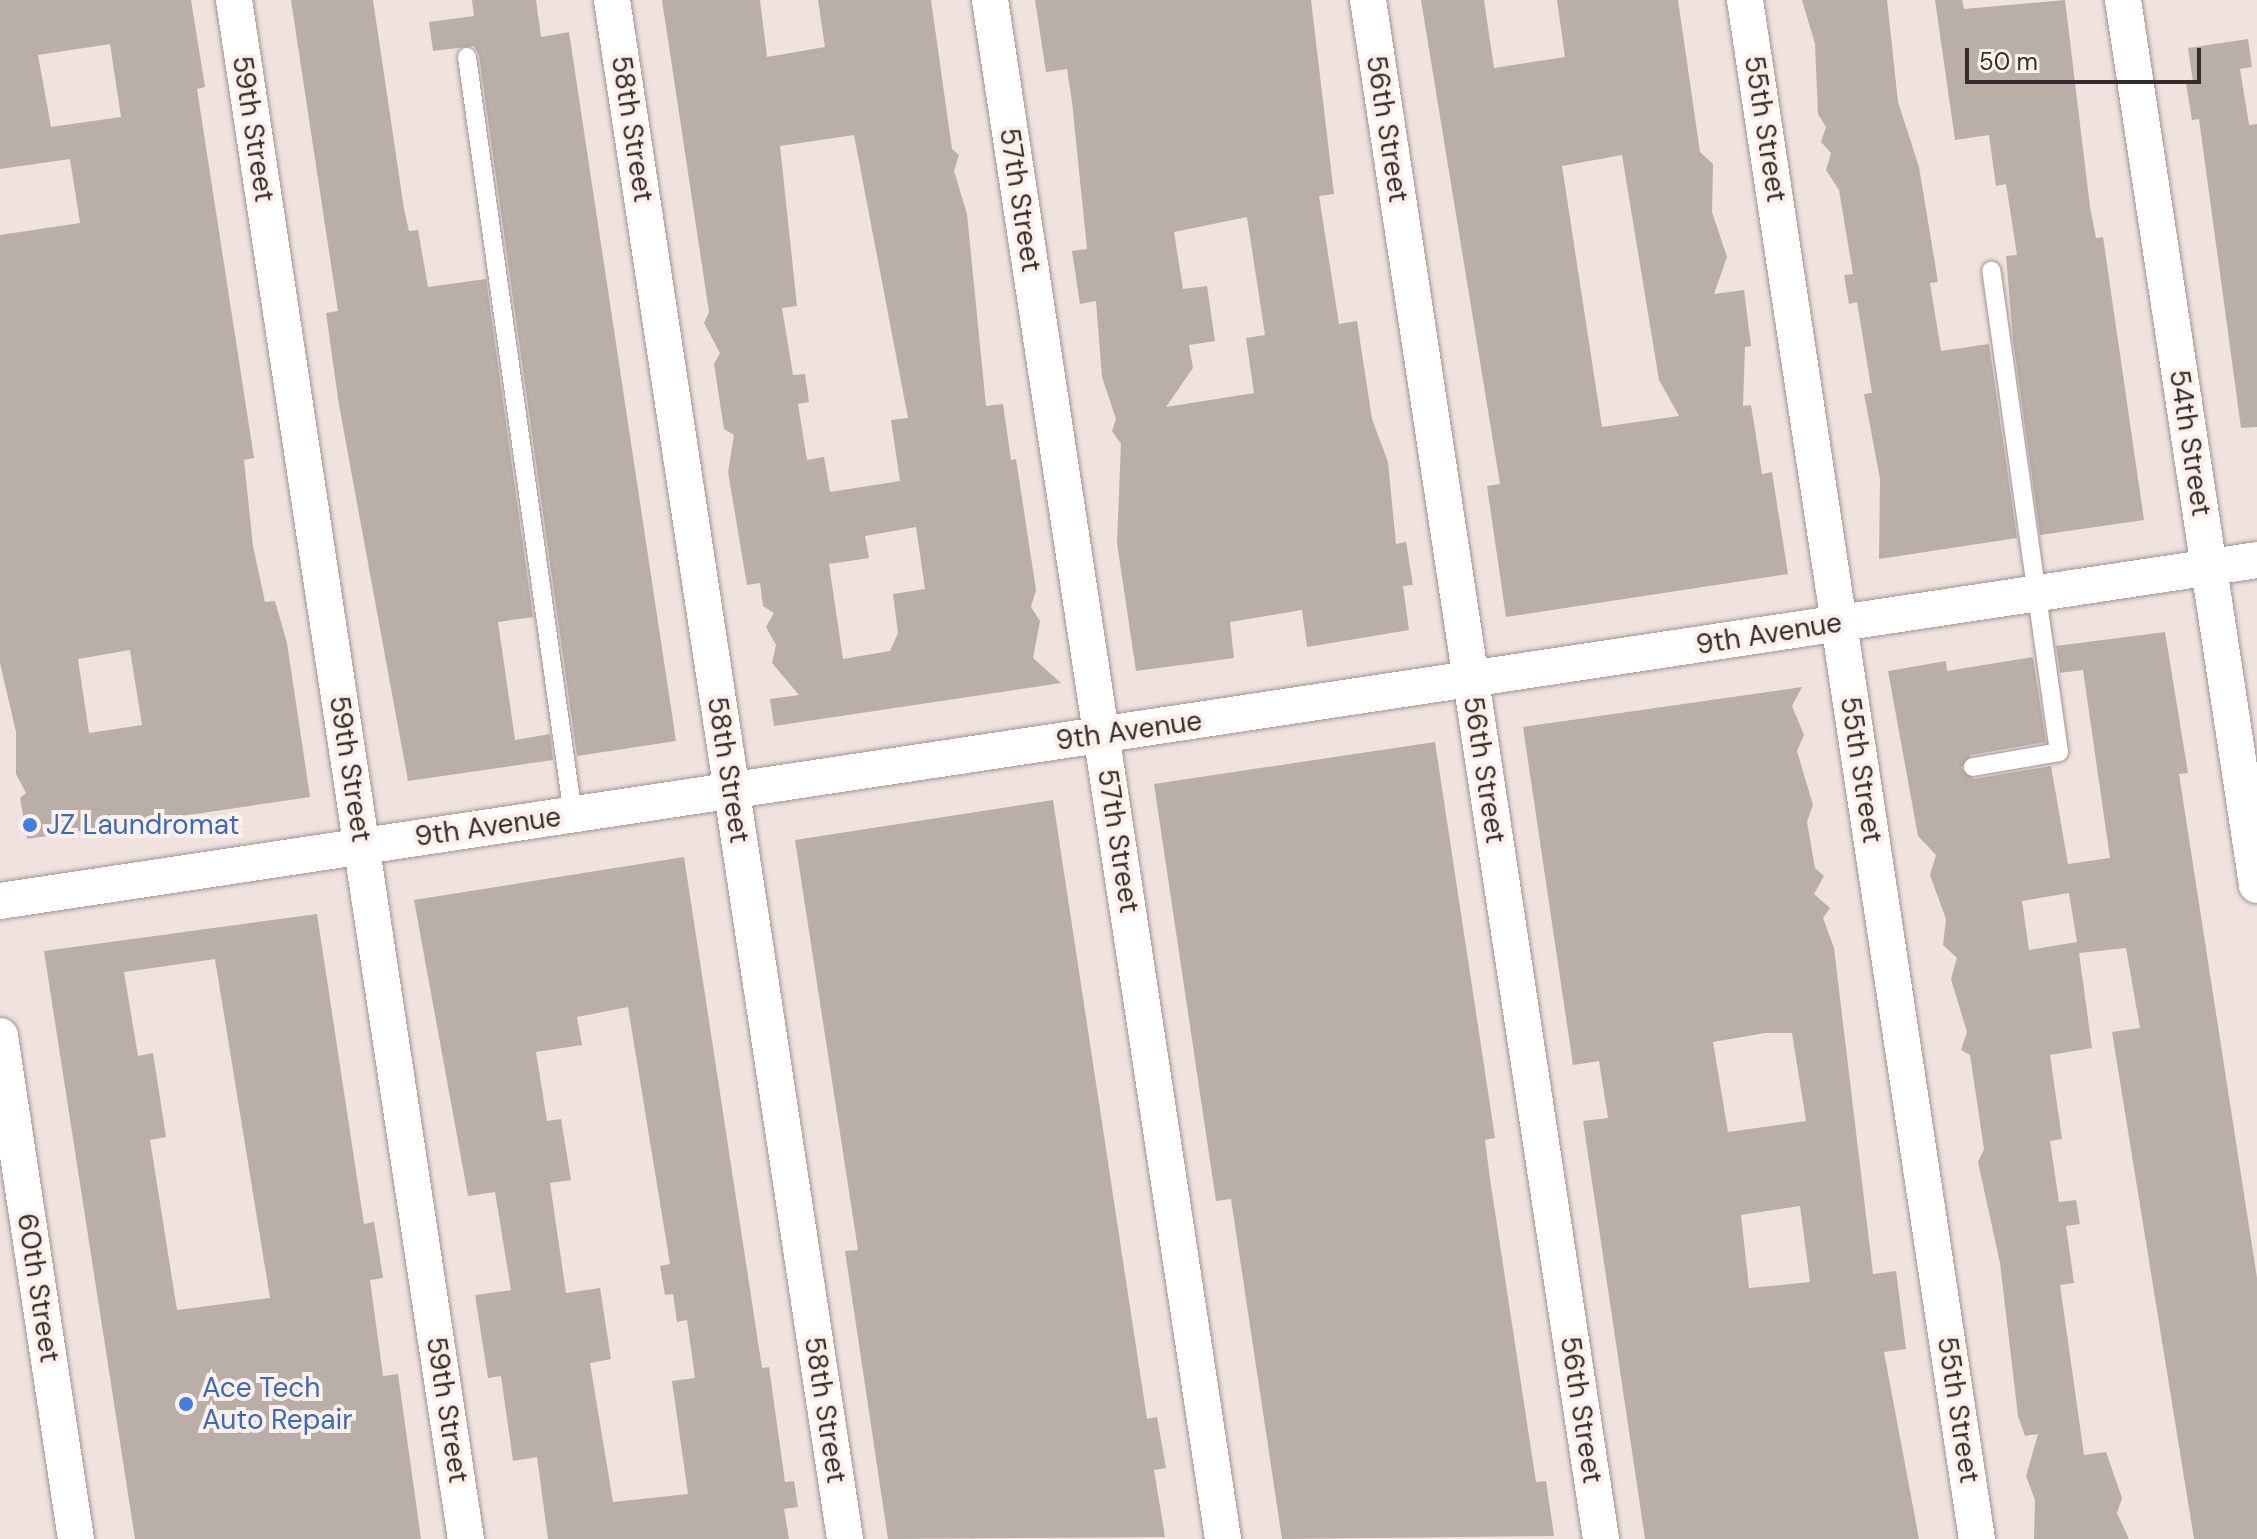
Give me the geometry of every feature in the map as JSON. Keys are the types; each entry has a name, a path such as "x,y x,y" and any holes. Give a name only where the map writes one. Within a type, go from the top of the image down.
{"street":[{"name":"59th Street","path":"234,0 466,1539"},
{"name":"58th Street","path":"612,0 845,1539"},
{"name":"57th Street","path":"990,0 1223,1539"},
{"name":"56th Street","path":"1368,0 1601,1539"},
{"name":"55th Street","path":"1745,0 1977,1539"},
{"name":"54th Street","path":"2123,0 2209,567 2247,753 2257,885"},
{"name":"9th Avenue","path":"0,901 2257,560"},
{"name":"60th Street","path":"0,1036 76,1539"}],"lane":[{"path":"467,57 573,815"},
{"path":"1973,767 2059,752 2041,593 1991,271"}],"building":[{"path":"0,0 191,0 205,87 197,89 254,458 244,460 253,546 265,602 275,601 287,643 310,797 27,839 20,798 26,793 16,774 16,732 0,663 0,235 80,223 70,159 0,169","holes":["110,44 121,117 51,127 38,55","130,650 142,725 89,733 78,659"]},
{"path":"291,0 373,0 404,209 409,231 418,230 428,287 486,279 533,617 498,622 515,740 550,734 553,760 408,781 339,405 326,313 338,311"},
{"path":"472,0 536,0 541,37 569,32 676,741 577,756 479,55 474,46 433,51 429,22 474,16"},
{"path":"662,0 760,0 767,57 825,47 818,0 931,0 952,149 959,155 954,171 967,214 986,406 1003,404 1011,460 1016,459 1036,590 1031,607 1040,621 1033,658 1061,683 774,726 770,699 799,695 772,663 776,645 766,627 774,613 763,606 760,583 747,585 728,472 734,435 724,429 714,364 720,353 704,323 709,312","holes":["854,135 908,418 891,420 900,481 830,492 824,457 807,460 798,404 809,402 805,374 793,375 782,308 797,306 780,146","916,527 925,589 893,594 898,633 890,651 843,659 829,564 869,558 865,536"]},
{"path":"1035,0 1311,0 1334,194 1319,196 1339,324 1357,321 1372,419 1388,462 1396,544 1406,542 1413,585 1403,586 1409,630 1307,647 1302,610 1230,622 1234,658 1136,671 1117,543 1121,444 1112,431 1116,419 1102,377 1096,301 1080,304 1072,251 1087,249 1072,102 1067,69 1046,72","holes":["1247,217 1265,335 1246,338 1254,393 1166,407 1193,368 1189,345 1215,341 1207,286 1183,289 1174,232"]},
{"path":"1421,0 1484,0 1494,68 1565,57 1557,0 1678,0 1700,152 1713,164 1712,212 1727,257 1714,294 1744,290 1751,346 1745,347 1743,406 1751,405 1762,474 1772,472 1788,574 1506,617 1487,486 1500,484","holes":["1622,155 1659,380 1679,416 1602,427 1562,166"]},
{"path":"1802,0 1887,0 1898,102 1919,167 1938,282 1930,283 1941,351 1989,344 2017,538 1879,559 1880,479 1864,394 1872,393 1857,302 1849,304 1844,275 1853,274 1839,190 1826,170 1831,153 1821,142 1826,127 1818,114 1815,44"},
{"path":"1935,0 1962,0 1964,9 2065,0 2090,207 2096,238 2103,237 2144,520 2040,535 2013,340 2006,256 2017,255 2006,184 1996,186 1989,135 1955,140"},
{"path":"2248,39 2252,67 2240,69 2249,125 2257,124 2257,427 2241,428 2199,119 2192,120 2186,83 2193,82 2188,48"},
{"path":"2165,632 2188,773 2179,774 2257,1278 2257,1539 2194,1539 2112,1032 2140,1028 2126,948 2079,953 2092,1048 2050,1055 2062,1139 2050,1141 2059,1202 2076,1200 2080,1224 2066,1226 2074,1283 2060,1285 2084,1455 2106,1452 2122,1498 2117,1513 2129,1539 2034,1539 2035,1500 2026,1476 2038,1434 2025,1436 2018,1416 2000,1263 1978,1162 1984,1149 1970,1055 1961,1050 1967,1032 1951,979 1957,958 1943,945 1946,919 1930,875 1936,855 1918,836 1888,671 1946,661 1947,671 2033,657 2046,742 1971,755 1961,768 1974,779 2051,766 2068,864 2110,858 2083,670 2060,673 2056,646","holes":["2069,893 2077,942 2029,950 2022,901"]},
{"path":"1802,687 1792,706 1804,735 1797,751 1813,805 1807,822 1815,868 1824,876 1814,894 1830,908 1823,918 1834,948 1873,1274 1896,1271 1906,1349 1884,1352 1919,1539 1645,1539 1583,1121 1608,1118 1599,1061 1573,1065 1523,727","holes":["1765,1033 1792,1033 1806,1121 1728,1132 1713,1042","1800,1206 1810,1282 1749,1288 1741,1215"]},
{"path":"1435,742 1495,1138 1485,1140 1490,1179 1536,1482 1546,1481 1554,1536 1282,1539 1231,1199 1216,1201 1154,784"},
{"path":"1053,800 1147,1419 1157,1417 1166,1468 1154,1470 1165,1537 888,1539 845,1251 858,1250 795,840"},
{"path":"684,857 762,1368 769,1367 785,1482 794,1481 798,1507 784,1509 789,1539 548,1539 537,1457 513,1461 501,1376 488,1378 475,1295 511,1290 495,1192 468,1196 414,900","holes":["628,1007 670,1264 660,1266 665,1295 673,1294 677,1322 687,1320 695,1378 672,1381 688,1494 613,1502 590,1363 611,1359 600,1288 566,1293 550,1183 571,1180 561,1119 547,1121 536,1052 582,1045 577,1017"]},
{"path":"317,914 364,1224 374,1222 383,1278 370,1280 383,1376 398,1374 421,1539 135,1539 44,951","holes":["215,959 270,1298 177,1310 150,1140 166,1137 153,1053 138,1056 124,972"]}],"place":[{"name":"JZ Laundromat","path":"30,825"},
{"name":"Ace Tech Auto Repair","path":"186,1404"}]}
